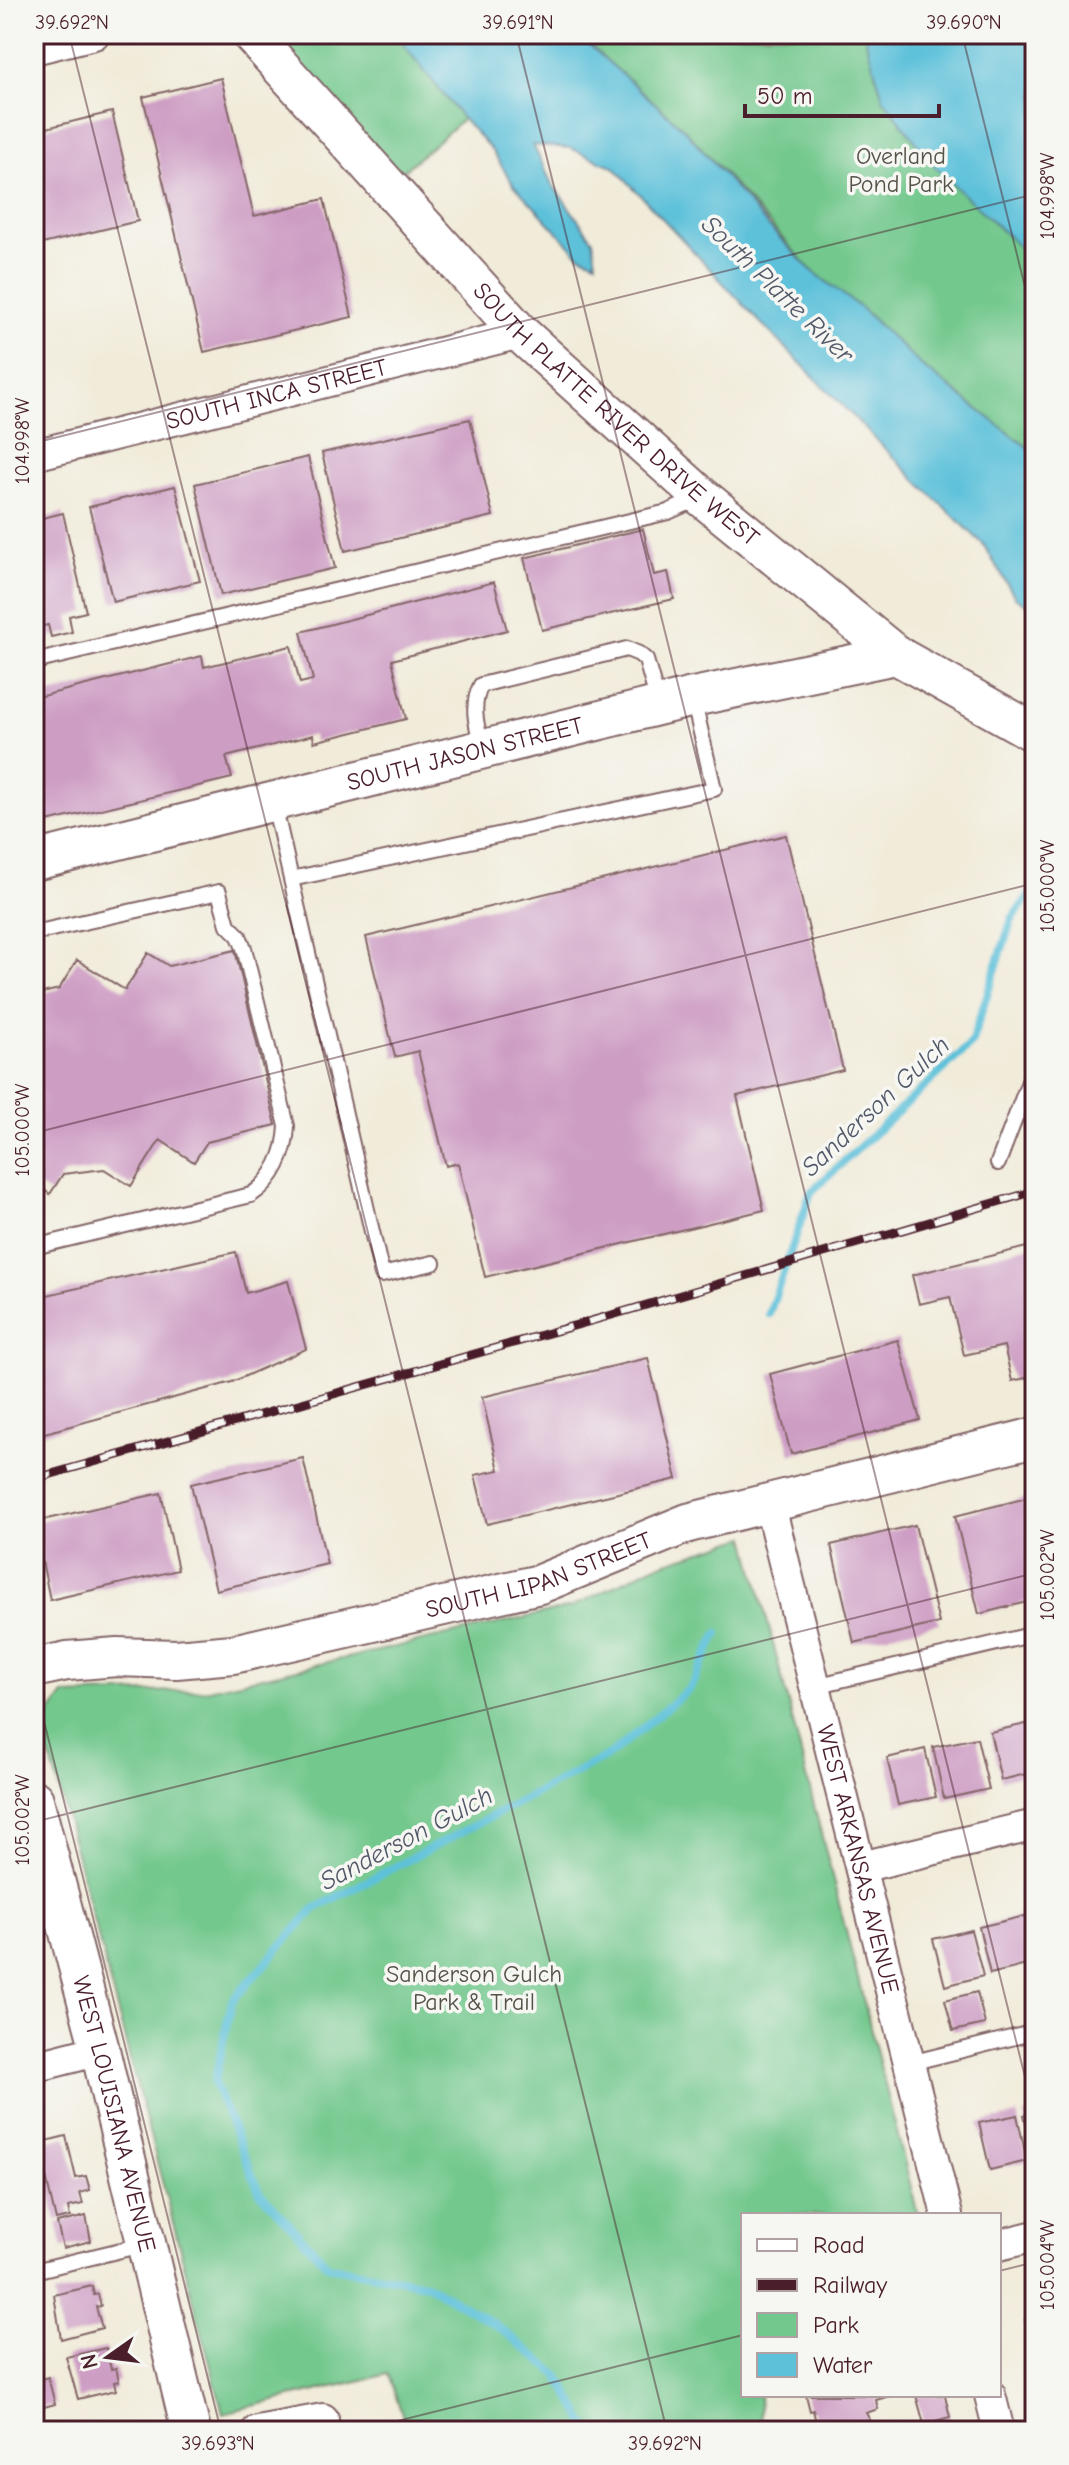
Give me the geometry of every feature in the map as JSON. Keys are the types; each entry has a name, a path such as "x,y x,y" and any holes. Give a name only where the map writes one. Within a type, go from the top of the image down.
{"street":[{"path":"34,49 94,34"},
{"name":"SOUTH PLATTE RIVER DRIVE WEST","path":"251,34 520,333 702,497 896,655 1035,733"},
{"name":"SOUTH INCA STREET","path":"34,455 520,333"},
{"name":"SOUTH JASON STREET","path":"34,861 676,702 896,655"},
{"name":"SOUTH LIPAN STREET","path":"34,1668 67,1661 117,1657 176,1659 248,1651 540,1584 688,1523 1035,1437"},
{"name":"WEST ARKANSAS AVENUE","path":"769,1502 947,2213"},
{"name":"WEST LOUISIANA AVENUE","path":"34,1800 43,1869 100,2050 191,2431"},
{"path":"861,1867 1035,1825"},
{"path":"34,2067 100,2050"},
{"path":"1001,2244 1035,2236"},
{"path":"990,2397 999,2431"},
{"path":"257,2431 323,2419"}],"lane":[{"path":"34,662 668,512 702,497"},
{"path":"291,879 714,789 676,702 646,660 627,649 481,685 475,697 475,719 483,750"},
{"path":"274,802 382,1275 433,1263"},
{"path":"34,933 219,892 228,925 239,936 244,948 287,1126 286,1144 269,1179 251,1195 34,1247"},
{"path":"998,1163 1035,1066"},
{"path":"815,1686 1035,1634"},
{"path":"910,2063 1035,2032"},
{"path":"34,2271 146,2244"}],"green space":[{"path":"267,34 395,34 463,119 394,179"},
{"name":"Overland Pond Park","path":"577,34 1035,34 1035,453 924,368 863,310 810,269 686,131"},
{"name":"Sanderson Gulch Park & Trail","path":"746,1537 917,2213 741,2213 741,2397 759,2397 761,2431 408,2431 388,2374 223,2413 42,1724 64,1695 204,1690 572,1607 654,1566"}],"water":[{"name":"South Platte River","path":"395,34 577,34 686,131 769,227 810,269 863,310 924,368 1035,453 1035,610 1015,597 983,544 759,321 614,167 570,148 533,145 552,184 593,240 596,262 579,255 513,184 491,149"},
{"path":"864,34 1035,34 1035,262 933,165 883,98"}],"building":[{"path":"221,78 254,216 324,199 352,317 204,352 143,97"},
{"path":"112,112 138,221 34,246 34,131"},
{"path":"470,419 493,516 345,551 322,453"},
{"path":"308,457 335,568 221,595 195,484"},
{"path":"175,486 200,581 113,602 89,507"},
{"path":"63,513 86,612 69,616 72,632 51,637 48,625 34,628 34,520"},
{"path":"643,529 654,575 668,572 674,599 542,630 524,558"},
{"path":"494,582 507,630 392,660 406,719 314,742 313,735 226,757 232,778 34,825 34,698 202,656 204,667 291,646 300,683 313,680 301,632"},
{"path":"786,835 843,1070 737,1096 764,1210 485,1277 458,1163 446,1166 418,1051 395,1057 366,937"},
{"path":"235,950 276,1125 207,1142 194,1162 160,1140 131,1186 104,1169 63,1174 50,1194 34,1183 34,995 59,989 77,960 125,990 148,953 169,966"},
{"path":"1035,1245 1035,1376 1012,1381 1004,1346 964,1355 950,1297 919,1304 912,1275"},
{"path":"236,1252 246,1293 288,1281 306,1349 232,1382 34,1436 34,1298"},
{"path":"898,1340 920,1420 791,1454 770,1374"},
{"path":"648,1358 677,1479 487,1524 475,1475 499,1470 482,1397"},
{"path":"303,1458 327,1564 216,1590 191,1484"},
{"path":"161,1493 178,1570 50,1600 34,1522"},
{"path":"1035,1496 1035,1600 979,1614 955,1516"},
{"path":"915,1525 939,1623 854,1643 831,1545"},
{"path":"1035,1722 1035,1772 1001,1780 990,1732"},
{"path":"977,1738 989,1789 944,1799 933,1747"},
{"path":"925,1749 936,1797 898,1805 887,1758"},
{"path":"1029,1915 1035,1941 1035,1963 990,1974 979,1927"},
{"path":"971,1930 983,1976 945,1986 933,1939"},
{"path":"977,1992 985,2024 953,2031 945,2000"},
{"path":"1035,2112 1035,2153 1034,2154 1024,2115"},
{"path":"1017,2115 1027,2161 990,2170 979,2123"},
{"path":"66,2136 76,2178 86,2176 90,2190 80,2193 83,2204 68,2207 70,2217 56,2220 45,2173 34,2176 34,2155 41,2153 38,2143"},
{"path":"86,2216 91,2241 63,2248 57,2223"},
{"path":"92,2286 101,2306 96,2307 102,2328 61,2339 54,2295"},
{"path":"1035,2312 1034,2353 1025,2320 1031,2318 1029,2313"},
{"path":"106,2348 111,2369 116,2368 119,2381 114,2382 116,2390 78,2399 66,2357"},
{"path":"48,2377 55,2404 37,2409 34,2381"},
{"path":"806,2397 886,2397 876,2400 878,2409 866,2413 870,2420 851,2426 852,2431 818,2431 813,2410 810,2411"},
{"path":"917,2397 945,2397 950,2417 924,2424"},
{"path":"950,2422 952,2431 917,2430"}],"waterway":[{"name":"Sanderson Gulch","path":"769,1314 811,1192 971,1044 1012,919 1035,888"},
{"name":"Sanderson Gulch","path":"590,2431 558,2375 495,2324 426,2284 328,2266 259,2191 214,2083 232,2001 314,1909 611,1754 690,1688 718,1633"}],"railway":[{"path":"34,1479 1035,1191"}]}
